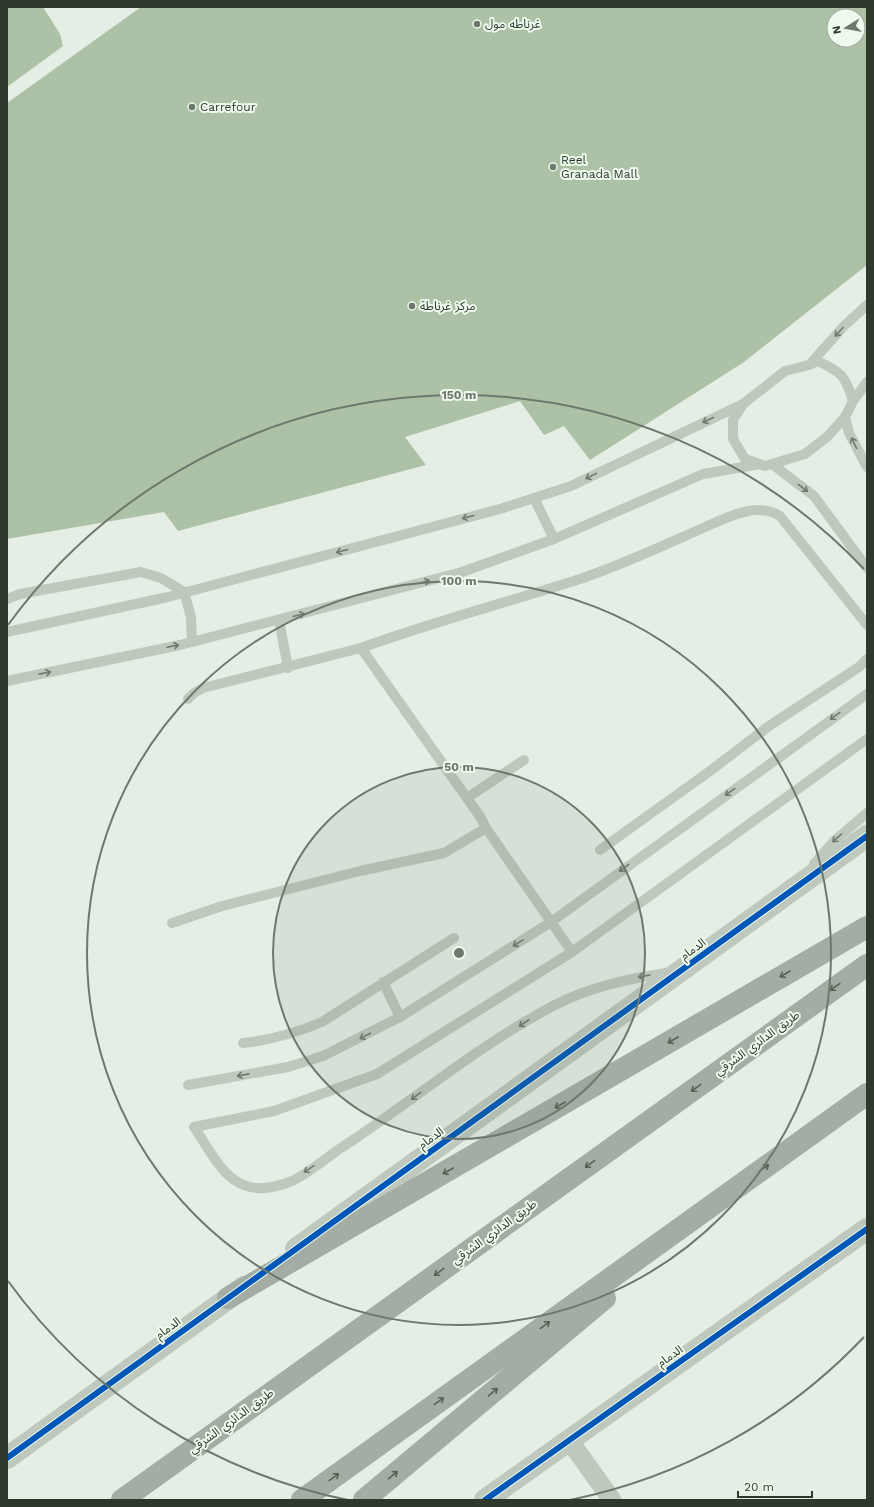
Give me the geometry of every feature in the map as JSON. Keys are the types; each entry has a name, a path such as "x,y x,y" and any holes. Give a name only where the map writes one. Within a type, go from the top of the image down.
{"highway":[{"path":"228,1298 867,927"},
{"name":"طريق الدائري الشرقي","path":"122,1500 867,965"},
{"path":"302,1500 867,1094"},
{"path":"364,1500 746,1181"}],"street":[{"name":"الدمام","path":"7,1458 867,836"},
{"name":"الدمام","path":"485,1500 758,1308 867,1229"},
{"path":"569,1440 612,1500"}],"lane":[{"path":"809,365 844,326 867,305"},
{"path":"7,632 184,592 486,512 571,486 743,404 785,371 809,365 817,361 834,368 848,383 853,401"},
{"path":"743,404 734,420 733,439 745,459 765,466 805,454 828,436 845,417 853,401 867,382"},
{"path":"845,417 849,433 867,467"},
{"path":"7,681 192,642 462,572 554,539 703,474 760,464"},
{"path":"772,464 814,496 867,568"},
{"path":"534,498 554,539"},
{"path":"188,699 194,693 203,688 288,668 361,648 429,624 578,579 720,520 754,509 771,510 780,516 867,624"},
{"path":"7,599 20,594 141,572 161,578 184,592 191,617 192,642"},
{"path":"278,620 288,668"},
{"path":"361,648 467,798 486,828 572,952"},
{"path":"600,850 710,771 768,726 859,667 867,659"},
{"path":"188,1085 288,1067 323,1056 400,1017 551,922 867,694"},
{"path":"683,970 615,982 554,1006 478,1053 381,1122 294,1180 274,1187 257,1188 240,1185 224,1172 194,1128 274,1111 377,1074 572,952 702,856 867,739"},
{"path":"467,798 524,760"},
{"path":"791,892 834,841 867,813"},
{"path":"172,923 222,906 360,871 444,853 486,828"},
{"path":"243,1043 268,1041 299,1032 322,1022 454,938"},
{"path":"383,982 400,1017"}],"building":[{"path":"7,7 43,7 60,34 63,46 7,87"},
{"name":"مركز غرناطة","path":"141,7 867,7 867,265 744,362 590,460 564,426 544,435 520,401 405,437 426,465 178,531 164,512 7,539 7,103"}],"cycle path":[{"path":"7,1458 867,836"},
{"path":"485,1500 867,1229"}],"place":[{"name":"غرناطه مول","path":"477,24"},
{"name":"Carrefour","path":"192,107"},
{"name":"Reel Granada Mall","path":"553,167"},
{"name":"مركز غرناطة","path":"412,306"}]}
